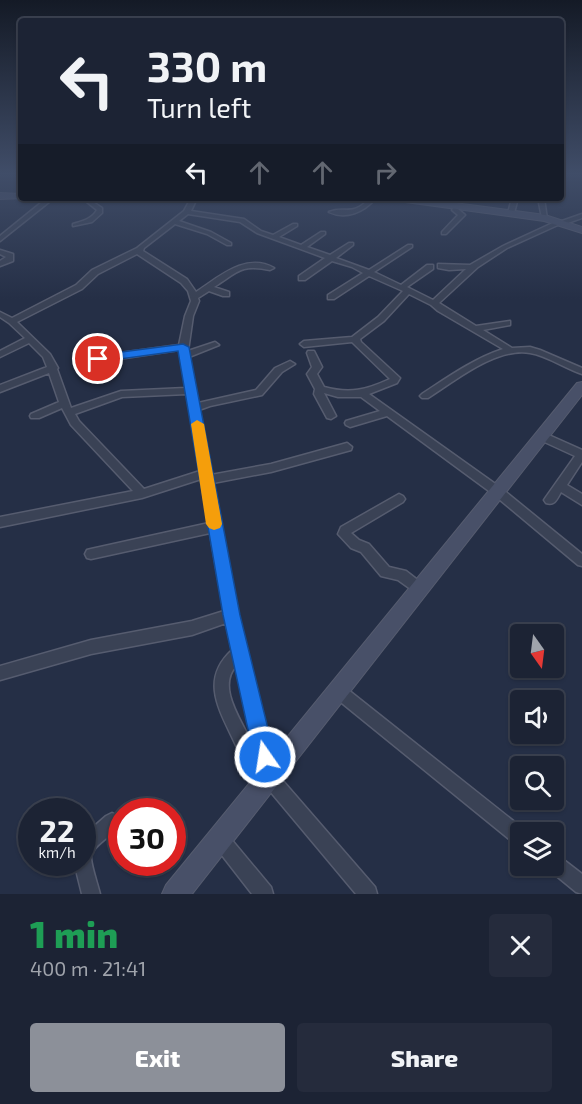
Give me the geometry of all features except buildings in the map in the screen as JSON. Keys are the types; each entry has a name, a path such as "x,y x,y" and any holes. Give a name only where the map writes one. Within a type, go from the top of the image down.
{"main road":[{"path":"521,215 561,222 582,230"},
{"path":"175,894 582,386"}],"street":[{"path":"0,239 30,215"},
{"path":"75,225 90,221 97,215"},
{"path":"12,321 80,287 95,272 139,250 184,215"},
{"path":"209,215 236,218 273,238 370,273 434,303 510,350"},
{"path":"444,233 462,215"},
{"path":"544,215 545,219"},
{"path":"434,303 472,268 505,247 561,222 582,216"},
{"path":"250,226 260,221"},
{"path":"176,222 209,233 229,244"},
{"path":"273,238 295,225"},
{"path":"301,248 323,233"},
{"path":"302,278 351,244"},
{"path":"330,297 410,246"},
{"path":"139,250 141,254 188,284 194,297 184,351 231,615 270,778 368,894"},
{"path":"0,252 10,258 0,264"},
{"path":"194,297 244,265 270,268"},
{"path":"441,266 453,270 466,266 472,268"},
{"path":"304,344 355,339 381,319 404,290 430,267"},
{"path":"209,288 226,294"},
{"path":"0,314 12,321 47,356 67,407 83,432 142,494"},
{"path":"475,329 507,323"},
{"path":"0,354 30,339"},
{"path":"311,353 317,367 312,374 320,389 338,394 363,394 394,381 395,378 355,339"},
{"path":"98,359 184,351 215,345"},
{"path":"425,396 481,362 510,350 530,350 582,371"},
{"path":"194,408 208,402 259,393 276,371 290,364"},
{"path":"0,389 53,368"},
{"path":"320,389 319,394 331,416"},
{"path":"35,416 121,394 191,391"},
{"path":"363,394 497,491 582,561"},
{"path":"350,423 387,412"},
{"path":"542,436 581,455 550,500"},
{"path":"0,522 142,494 207,477 271,468 348,447"},
{"path":"560,486 582,500"},
{"path":"399,499 345,531 344,534 355,544 365,548 385,572 401,575 419,589"},
{"path":"91,554 215,527"},
{"path":"0,673 91,647 192,628 231,615"},
{"path":"241,652 225,669 221,682 222,693 243,744"},
{"path":"337,690 510,829"},
{"path":"96,837 108,826"},
{"path":"219,839 264,894"},
{"path":"564,871 582,886"},
{"path":"87,876 92,894"}],"slow traffic":[{"path":"197,424 214,524"}],"route":[{"path":"98,359 183,347 231,615 265,757"}]}
